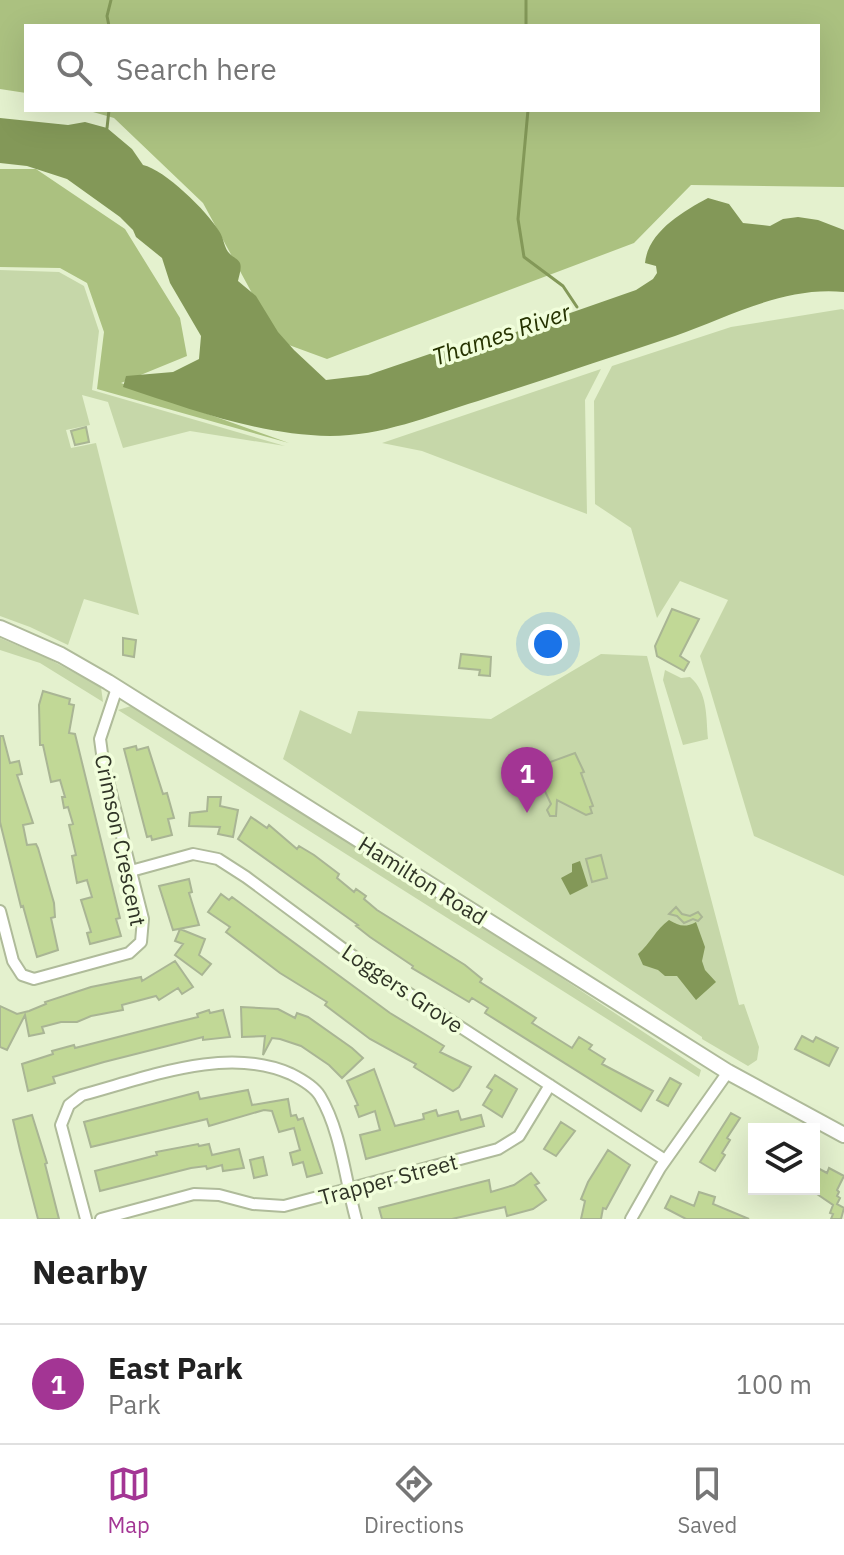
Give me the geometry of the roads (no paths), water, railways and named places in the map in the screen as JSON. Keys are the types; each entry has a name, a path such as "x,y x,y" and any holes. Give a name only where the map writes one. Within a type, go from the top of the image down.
{"main road":[{"name":"Hamilton Road","path":"0,628 61,655 117,688 728,1072 844,1135"}],"street":[{"name":"Crimson Crescent","path":"0,911 13,961 22,975 34,979 129,953 141,942 143,919 100,739 117,688"},
{"name":"Loggers Grove","path":"131,871 193,854 218,859 365,965 665,1160"},
{"path":"86,1219 61,1125 69,1105 82,1095 189,1067 237,1063 279,1069 302,1079 319,1093 332,1123 356,1219"},
{"path":"631,1219 665,1160 728,1072"},
{"name":"Trapper Street","path":"101,1219 194,1194 284,1206 498,1149 519,1136 550,1085"}],"waterway":[{"path":"109,24 111,0"},
{"path":"526,0 526,24"},
{"path":"107,128 109,112"},
{"name":"Thames River","path":"528,112 518,219 524,257 563,286 577,307"}],"place":[{"name":"East Park","path":"527,813"}]}
